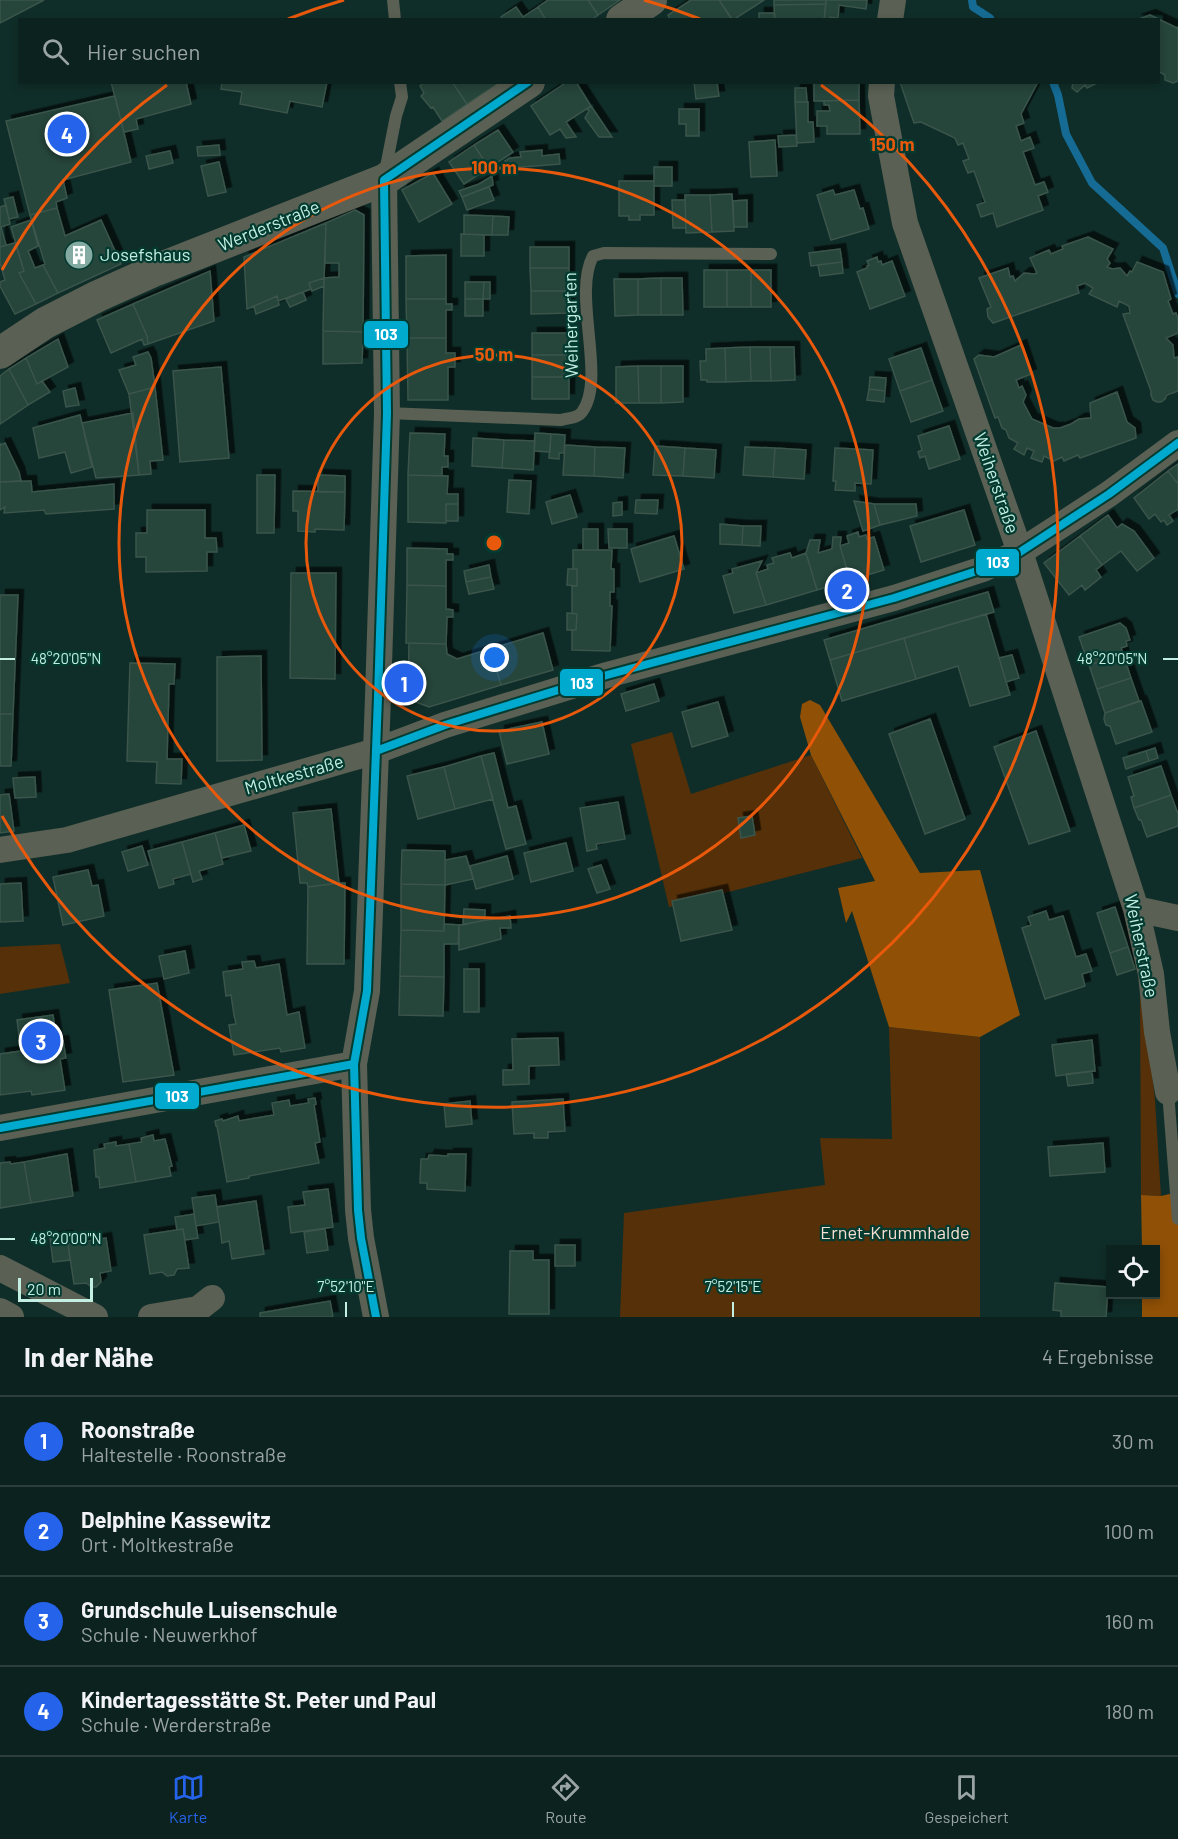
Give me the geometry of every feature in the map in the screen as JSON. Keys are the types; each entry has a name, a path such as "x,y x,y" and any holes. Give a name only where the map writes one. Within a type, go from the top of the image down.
{"street":[{"path":"625,18 651,0"},
{"path":"890,18 894,0"},
{"name":"Werderstraße","path":"0,353 45,323 98,296 156,270 384,180 526,84"},
{"name":"Weiherstraße","path":"882,84 881,96 905,223 1020,552 1136,909 1151,974 1157,1032 1168,1092"},
{"path":"376,1317 360,1238 354,1064 367,991 376,751 387,413 384,180"},
{"name":"Moltkestraße","path":"0,850 67,840 376,751 445,725 608,675 894,598 983,569 1020,552 1108,494 1178,442"},
{"path":"1136,909 1178,918"},
{"path":"0,1128 354,1064"},
{"path":"0,1268 95,1317"},
{"path":"151,1317 198,1309 212,1298"},
{"path":"0,1311 11,1317"}],"lane":[{"path":"393,0 395,18"},
{"path":"384,180 396,116 402,97 400,84"},
{"name":"Weihergarten","path":"387,413 561,420 577,417 588,399 591,380 586,293 588,264 593,256 604,253 771,254"},
{"path":"1168,1092 1178,1219"}],"green space":[{"path":"672,732 691,794 811,755 862,858 669,907 631,744"},
{"path":"60,944 70,983 0,994 0,947"},
{"path":"1140,994 1143,995 1155,1100 1161,1196 1141,1195"},
{"name":"Ernet-Krummhalde","path":"889,1027 980,1037 980,1317 620,1317 624,1213 825,1185 820,1138 892,1139"}],"shaded area":[{"path":"810,700 820,705 920,873 980,870 1020,1015 980,1037 889,1027 852,911 846,923 838,888 875,881 811,755 800,717 802,704"},
{"path":"1178,1192 1178,1317 1142,1317 1142,1299 1160,1299 1160,1245 1142,1245 1141,1195 1161,1196"}],"building":[{"path":"0,0 44,0 0,23"},
{"path":"548,0 588,0 598,15 594,18 545,18 538,7"},
{"path":"588,0 620,0 598,15"},
{"path":"691,0 719,0 731,18 669,18 668,15"},
{"path":"719,0 764,0 736,18 732,18"},
{"path":"774,0 826,0 826,4 774,5"},
{"path":"826,0 867,0 866,9 839,5 838,18 824,18"},
{"path":"826,4 824,18 775,18 774,5"},
{"path":"516,7 523,17 538,7 545,18 502,18"},
{"path":"759,13 774,13 775,18 759,18"},
{"path":"1160,20 1178,27 1178,81 1173,83 1165,80 1165,75 1160,72"},
{"path":"112,84 186,84 191,104 136,119 138,129 124,132"},
{"path":"222,84 327,84 322,107 290,101 287,113 240,104 242,92 221,89"},
{"path":"422,84 453,84 467,104 442,121 433,107 431,108 421,96 424,93 420,86"},
{"path":"453,84 497,84 467,104"},
{"path":"564,84 577,84 591,106 566,122 576,137 566,138 560,129 550,135 531,106"},
{"path":"694,84 717,84 719,96 696,99"},
{"path":"814,84 859,84 859,100 814,101"},
{"path":"901,84 1037,84 1021,114 1024,123 1016,126 1021,141 1030,137 1034,148 1023,152 1035,185 1044,182 1048,192 1038,196 1043,210 997,227 993,213 981,217 977,205 985,202 974,171 968,173 963,161 969,159 963,143 958,145 955,138 921,122 914,123"},
{"path":"1073,84 1095,84 1087,88 1085,85 1077,92 1072,88"},
{"path":"795,88 806,88 807,102 795,102"},
{"path":"115,96 131,162 63,180 67,198 56,202 57,208 30,215 6,121"},
{"path":"859,100 860,134 827,134 827,126 817,126 817,111 830,111 829,105 824,105 824,101"},
{"path":"795,102 808,102 808,122 813,122 814,142 797,143"},
{"path":"591,106 612,137 599,137 585,118 589,111 587,109"},
{"path":"679,109 699,109 699,136 686,136 686,124 679,124"},
{"path":"498,130 513,152 489,168 474,145"},
{"path":"796,135 797,146 779,147 778,136"},
{"path":"775,140 777,176 751,177 749,142"},
{"path":"219,145 220,155 198,156 197,147"},
{"path":"474,145 489,168 464,184 449,162"},
{"path":"542,150 542,156 559,154 560,164 509,168 505,161 521,157 520,152"},
{"path":"170,151 173,163 149,169 146,156"},
{"path":"219,162 226,192 208,196 201,166"},
{"path":"654,167 672,167 672,186 654,186"},
{"path":"433,173 452,204 419,222 402,190"},
{"path":"492,176 493,185 462,197 459,191 479,184"},
{"path":"619,181 654,181 654,215 640,215 640,220 629,220 629,216 619,216"},
{"path":"489,187 494,200 467,210 462,197"},
{"path":"833,190 835,195 854,190 860,209 863,208 869,229 831,240 817,195"},
{"path":"732,194 734,231 712,232 710,195"},
{"path":"685,195 710,195 712,232 686,233"},
{"path":"13,197 18,217 9,219 4,199"},
{"path":"672,200 685,200 686,228 673,228"},
{"path":"747,200 747,227 734,227 733,201"},
{"path":"6,205 10,224 1,227 6,245 0,247 0,207"},
{"name":"Josefshaus","path":"57,208 65,236 101,220 121,264 58,293 43,265 45,264 30,215"},
{"path":"355,210 364,215 363,332 323,331 324,278 339,277 339,263 325,263 326,223"},
{"path":"464,215 493,216 492,235 464,234"},
{"path":"493,216 509,217 508,235 492,235"},
{"path":"31,220 38,246 28,251 35,268 43,265 58,293 36,304 19,273 24,271 11,227"},
{"path":"326,223 324,278 309,283 311,289 278,301 277,296 247,309 244,257"},
{"path":"461,234 484,235 484,256 461,256"},
{"path":"1088,237 1113,249 1107,259 1110,263 1107,267 1120,268 1127,276 1137,262 1163,272 1171,299 1168,301 1173,314 1176,313 1178,319 1178,333 1166,338 1173,345 1174,358 1178,357 1178,391 1167,395 1161,402 1153,400 1123,314 1130,313 1129,306 1119,301 1117,307 1089,294 1093,288 1085,283 1077,286 1079,293 993,323 988,317 987,309 991,307 979,278 1008,268 1010,277 1013,276 1015,281 1024,273 1037,273 1030,258 1049,250 1051,254 1063,249 1062,246"},
{"path":"15,243 24,271 19,273 36,304 15,314 0,286 0,282 5,280 0,263 0,247"},
{"path":"530,247 569,247 569,268 530,268"},
{"path":"840,249 842,262 811,266 809,253"},
{"path":"446,255 446,299 406,299 406,256"},
{"path":"877,257 878,262 881,261 882,265 892,261 905,296 870,309 857,272 867,268 869,265 867,261"},
{"path":"842,262 843,273 820,276 818,265"},
{"path":"530,268 569,268 569,291 531,291"},
{"path":"704,270 727,270 727,307 704,307"},
{"path":"727,270 751,270 751,307 727,307"},
{"path":"751,270 771,270 771,307 751,307"},
{"path":"210,271 214,321 148,344 147,336 133,304"},
{"path":"324,278 324,286 312,291 309,283"},
{"path":"661,278 661,315 638,315 638,279"},
{"path":"661,278 682,278 683,315 661,315"},
{"path":"614,279 638,279 638,315 615,316"},
{"path":"465,282 484,282 483,299 465,299"},
{"path":"484,282 490,282 490,299 483,299"},
{"path":"531,291 569,291 569,313 531,314"},
{"path":"303,292 306,300 290,307 286,299"},
{"path":"277,296 279,305 256,314 254,306"},
{"path":"406,299 446,299 446,304 452,304 452,310 446,310 446,338 407,338"},
{"path":"465,299 483,299 483,316 465,316"},
{"path":"133,304 147,336 148,344 144,345 142,339 111,353 97,320"},
{"path":"323,331 363,332 362,363 323,364"},
{"path":"532,333 569,333 569,355 532,355"},
{"path":"407,338 446,338 446,353 455,353 455,367 448,367 448,400 408,400"},
{"path":"58,339 68,367 37,384 26,358"},
{"path":"1021,345 1031,374 1016,380 1019,388 1022,386 1026,395 1023,402 1032,419 1053,428 1060,428 1079,419 1091,418 1090,403 1117,392 1127,422 1135,428 1136,438 1080,458 1078,455 1064,461 1062,457 1054,461 1044,456 1042,462 1031,458 1034,451 1027,448 1024,455 1014,449 1018,443 1009,438 998,417 995,418 974,359 979,355 994,357"},
{"path":"750,347 770,347 771,381 751,381"},
{"path":"750,347 751,381 726,382 725,348"},
{"path":"770,347 794,347 795,380 771,381"},
{"path":"725,348 726,382 701,380 700,361 706,361 706,349"},
{"path":"921,348 932,380 900,391 889,359"},
{"path":"148,352 155,387 129,394 119,370 136,365 133,357"},
{"path":"532,355 569,355 569,377 532,377"},
{"path":"26,358 37,384 42,381 50,392 28,405 9,369"},
{"path":"638,366 639,403 616,403 616,367"},
{"path":"638,366 661,366 661,403 639,403"},
{"path":"661,366 683,366 683,402 661,403"},
{"path":"221,367 229,458 180,462 173,371"},
{"path":"9,369 28,405 0,424 0,376"},
{"path":"532,377 569,377 569,399 532,399"},
{"path":"870,377 886,378 885,391 869,389"},
{"path":"932,380 943,411 911,422 900,391"},
{"path":"155,387 163,460 150,461 151,474 139,475 129,394"},
{"path":"75,388 79,405 66,407 63,391"},
{"path":"869,389 885,391 884,402 867,400"},
{"path":"133,413 139,475 96,478 82,423"},
{"path":"80,415 92,467 71,473 65,452 39,458 33,428"},
{"path":"949,426 960,459 929,469 925,456 920,458 918,452 922,450 918,436"},
{"path":"410,433 445,434 444,456 448,456 448,467 442,467 442,476 408,475"},
{"path":"535,433 551,434 550,452 534,451"},
{"path":"551,434 565,435 564,453 559,453 559,459 549,458"},
{"path":"473,438 504,440 502,468 472,466"},
{"path":"504,440 535,441 533,470 502,468"},
{"path":"0,443 1,445 5,443 21,481 0,482"},
{"path":"565,445 595,447 594,476 563,475"},
{"path":"655,446 685,448 683,476 653,475"},
{"path":"595,447 625,448 623,478 594,476"},
{"path":"745,447 775,448 773,477 743,475"},
{"path":"685,448 716,450 714,478 683,476"},
{"path":"775,448 806,450 804,479 773,477"},
{"path":"835,448 873,450 871,484 855,483 855,491 835,490 836,481 833,481"},
{"path":"1178,464 1178,484 1168,471"},
{"path":"1168,471 1178,484 1178,509 1169,515 1173,521 1167,525 1164,520 1161,522 1155,514 1149,519 1134,498"},
{"path":"257,475 275,475 274,533 257,533"},
{"path":"318,475 345,476 345,492 318,492"},
{"path":"408,475 448,476 447,494 458,494 458,504 446,504 446,523 408,522"},
{"path":"509,480 531,481 529,514 507,512"},
{"path":"31,481 32,492 114,484 114,509 46,514 44,510 4,513 5,507 0,510 0,482"},
{"path":"293,491 345,492 344,530 298,531 298,511 293,511"},
{"path":"570,495 577,517 552,524 546,502"},
{"path":"636,500 658,500 657,514 635,513"},
{"path":"854,501 874,504 880,525 863,531"},
{"path":"622,502 622,515 613,516 613,503"},
{"path":"446,504 458,504 458,521 446,521"},
{"path":"874,504 916,504 917,516 880,525"},
{"path":"147,510 205,510 205,538 216,538 217,552 207,552 207,571 146,572 146,557 136,557 136,533 147,533"},
{"path":"964,510 975,545 921,562 910,526"},
{"path":"1108,515 1117,528 1122,524 1134,531 1154,558 1137,571 1121,551 1102,565 1080,536"},
{"path":"720,524 743,526 742,545 720,544"},
{"path":"743,526 761,526 760,546 742,545"},
{"path":"583,529 598,529 598,550 583,550"},
{"path":"608,529 627,529 627,548 609,548"},
{"path":"858,532 859,537 866,535 867,539 874,537 884,570 850,580 840,546 849,543 847,536"},
{"path":"674,536 684,569 640,582 631,549"},
{"path":"1080,536 1102,565 1096,570 1101,577 1085,590 1082,585 1069,595 1044,563"},
{"path":"833,537 841,537 840,546 850,580 817,590 806,553 810,540 820,540 818,553 832,549"},
{"path":"407,548 447,549 447,554 453,554 453,560 446,560 446,586 407,585"},
{"path":"573,550 612,550 611,569 614,569 614,592 610,592 610,606 612,606 610,651 572,650 572,630 576,630 577,614 572,613 572,586 577,586 577,569 573,569"},
{"path":"790,553 792,558 806,553 817,590 766,605 756,573 768,569 767,565 774,563 772,558"},
{"path":"762,561 756,573 766,605 734,613 723,576 733,573 732,569"},
{"path":"489,565 491,577 466,582 464,571"},
{"path":"568,569 577,569 577,586 567,585"},
{"path":"291,573 336,573 335,679 290,678"},
{"path":"491,577 494,589 469,594 466,582"},
{"path":"407,585 446,586 446,609 453,610 453,617 447,617 446,644 406,643"},
{"path":"988,592 994,612 830,660 824,640"},
{"path":"0,595 18,595 13,714 0,714"},
{"path":"567,613 577,614 576,630 567,630"},
{"path":"986,614 1010,695 970,706 958,666 916,679 904,638"},
{"path":"1120,623 1126,628 1130,640 1126,641 1127,646 1121,648 1123,654 1089,665 1085,663 1083,656 1085,654 1079,637"},
{"path":"543,633 553,670 501,685 490,649"},
{"path":"904,638 916,679 842,701 830,660"},
{"path":"409,643 446,644 447,654 457,659 490,649 501,685 429,707 408,699"},
{"path":"1123,654 1131,678 1097,689 1089,665"},
{"path":"1012,655 1019,678 1006,682 999,658"},
{"path":"261,656 262,760 217,761 217,657"},
{"path":"130,663 175,664 174,684 169,684 167,759 182,759 181,784 156,783 157,762 127,761"},
{"path":"1131,678 1139,701 1105,713 1097,689"},
{"path":"654,684 659,701 626,711 621,694"},
{"path":"1141,701 1152,732 1116,744 1110,726 1106,725 1105,713"},
{"path":"718,702 728,736 692,747 682,712"},
{"path":"0,714 13,714 11,766 0,766"},
{"path":"930,719 965,819 925,834 889,734"},
{"path":"542,722 549,754 507,764 499,731"},
{"path":"1036,731 1070,831 1029,844 994,747"},
{"path":"1155,748 1158,758 1149,761 1146,751"},
{"path":"1146,751 1149,761 1126,769 1123,758"},
{"path":"494,753 508,808 516,806 526,844 506,849 481,756"},
{"path":"481,756 493,799 455,809 444,767"},
{"path":"1161,766 1171,795 1134,808 1131,797 1134,796 1128,777"},
{"path":"444,767 455,809 418,819 407,776"},
{"path":"35,777 36,797 15,798 13,778"},
{"path":"9,794 14,831 0,833 0,795"},
{"path":"1171,795 1178,814 1178,826 1147,837 1134,808"},
{"path":"618,802 625,839 596,844 597,849 587,851 580,808"},
{"path":"331,809 339,883 308,887 307,883 300,883 293,813"},
{"path":"752,816 755,835 741,838 738,818"},
{"path":"244,825 251,851 222,858 215,833"},
{"path":"215,833 223,864 199,871 202,879 193,882 182,842"},
{"path":"182,842 191,874 173,879 174,884 159,888 148,851"},
{"path":"566,843 573,871 531,882 524,853"},
{"path":"142,846 148,865 128,871 122,852"},
{"path":"402,850 445,851 445,885 401,884"},
{"path":"466,856 473,879 445,885 445,860"},
{"path":"507,856 513,879 476,889 470,866"},
{"path":"601,865 610,889 597,893 588,869"},
{"path":"88,870 92,886 98,885 104,916 63,925 53,877"},
{"path":"21,883 23,921 0,922 0,884"},
{"path":"345,883 344,964 307,964 308,887"},
{"path":"401,884 445,885 444,931 401,930"},
{"path":"722,890 732,930 681,941 672,901"},
{"path":"1115,907 1128,947 1110,953 1097,913"},
{"path":"464,909 485,910 485,920 463,925"},
{"path":"1046,911 1049,920 1063,916 1076,957 1086,954 1092,971 1082,974 1085,986 1045,999 1022,928 1031,925 1028,917"},
{"path":"510,916 511,928 500,928 501,939 459,950 459,925"},
{"path":"444,924 459,925 458,944 444,944 444,977 400,976 401,930 444,931"},
{"path":"1128,947 1135,969 1117,975 1110,953"},
{"path":"185,951 189,973 164,979 159,956"},
{"path":"254,961 256,968 279,964 287,1015 299,1012 305,1048 281,1052 280,1048 234,1055 229,1025 236,1024 231,995 226,996 223,972 243,969 242,962"},
{"path":"464,969 479,969 479,1012 464,1012"},
{"path":"400,976 444,977 443,1016 399,1015"},
{"path":"157,983 174,1075 123,1082 109,990"},
{"path":"53,1015 57,1042 63,1041 66,1058 60,1059 65,1090 32,1095 31,1091 0,1095 0,1054 21,1051 17,1020"},
{"path":"558,1038 559,1065 529,1066 529,1084 503,1085 503,1070 513,1070 512,1039"},
{"path":"1092,1040 1095,1071 1056,1076 1052,1045"},
{"path":"1092,1071 1093,1083 1068,1086 1066,1074"},
{"path":"315,1098 320,1142 315,1143 319,1163 227,1182 215,1121 238,1116 239,1121 274,1115 272,1103 289,1100 290,1106 309,1103 308,1099"},
{"path":"563,1099 565,1131 548,1132 548,1138 534,1138 534,1133 514,1134 512,1102"},
{"path":"470,1101 472,1124 446,1127 444,1104"},
{"path":"153,1135 154,1141 165,1139 172,1166 169,1167 171,1176 136,1182 129,1144 142,1142 141,1138"},
{"path":"116,1142 116,1146 129,1144 136,1182 100,1188 99,1177 96,1177 94,1150 105,1148 104,1144"},
{"path":"1103,1143 1105,1172 1050,1176 1048,1147"},
{"path":"67,1154 73,1196 31,1203 24,1162"},
{"path":"448,1154 466,1154 465,1191 427,1189 427,1183 420,1183 421,1159 428,1159 429,1155 448,1156"},
{"path":"10,1162 11,1164 24,1162 31,1203 0,1208 0,1163"},
{"path":"328,1189 333,1227 291,1233 288,1207 305,1205 303,1192"},
{"path":"215,1195 219,1222 196,1226 192,1198"},
{"path":"256,1201 264,1254 232,1259 229,1241 222,1243 217,1207"},
{"path":"194,1214 198,1238 185,1240 183,1229 177,1230 175,1217"},
{"path":"183,1229 189,1268 177,1269 174,1275 167,1276 162,1272 150,1274 144,1235"},
{"path":"325,1229 328,1250 307,1253 304,1232"},
{"path":"67,1236 70,1260 53,1262 50,1238"},
{"path":"106,1238 111,1271 100,1273 101,1282 96,1287 86,1283 74,1284 68,1244"},
{"path":"555,1245 575,1245 575,1266 555,1266"},
{"path":"510,1251 533,1251 533,1260 549,1260 549,1314 509,1314"},
{"path":"1055,1283 1106,1287 1106,1317 1061,1317 1061,1311 1053,1310"},
{"path":"330,1301 333,1317 260,1317 260,1313"}],"waterway":[{"path":"972,0 973,7 990,18"},
{"path":"1054,84 1066,134 1092,183 1163,248 1178,294"}],"transit line":[{"name":"103","path":"376,1317 358,1210 354,1064 367,991 378,697 387,413 384,180 525,84"},
{"name":"103","path":"376,751 445,725 607,675 894,598 983,569 1020,552 1109,494 1178,443"},
{"name":"103","path":"0,1128 354,1064"}],"place":[{"name":"Kindertagesstätte St. Peter und Paul","path":"67,134"},
{"name":"Josefshaus","path":"79,255"},
{"name":"Delphine Kassewitz","path":"847,590"},
{"name":"Roonstraße","path":"404,683"},
{"name":"Grundschule Luisenschule","path":"41,1041"}]}
